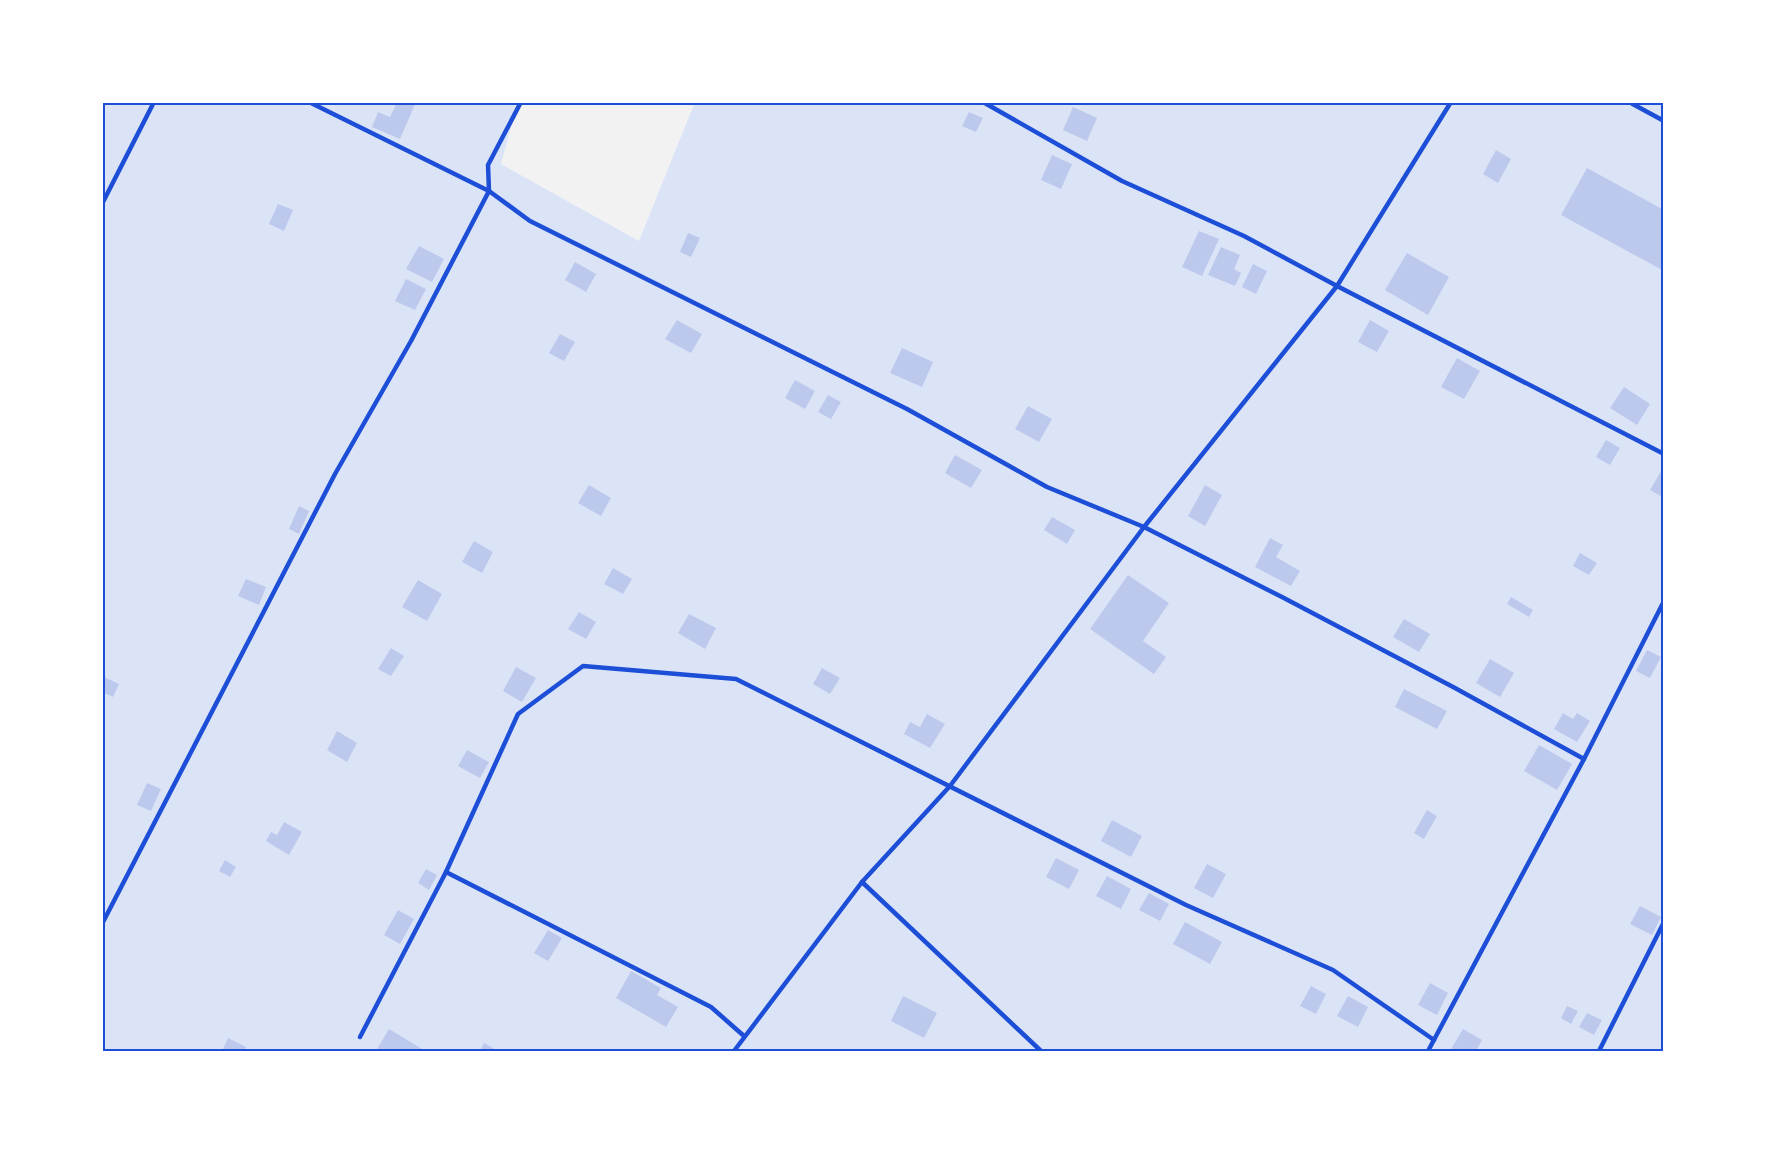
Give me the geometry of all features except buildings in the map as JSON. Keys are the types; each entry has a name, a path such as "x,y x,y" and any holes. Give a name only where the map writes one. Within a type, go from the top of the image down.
{"lane":[{"path":"102,204 154,102"},
{"path":"309,102 489,191 530,221 907,409 1047,486 1144,527 1394,656 1584,759"},
{"path":"102,924 335,474 411,341 489,191 488,165 521,102"},
{"path":"983,102 1122,181 1244,236 1664,453"},
{"path":"734,1051 862,882 950,786 1144,527 1337,286 1451,102"},
{"path":"1629,102 1664,122"},
{"path":"1428,1051 1584,759 1664,600"},
{"path":"360,1037 446,872 518,714 584,666 736,679 1186,905 1333,970 1434,1040"},
{"path":"446,872 711,1008 744,1036"},
{"path":"862,882 1041,1051"},
{"path":"1599,1051 1664,922"}],"shaded area":[{"path":"102,102 518,102 501,164 639,241 695,102 1664,102 1664,1051 102,1051"}]}
